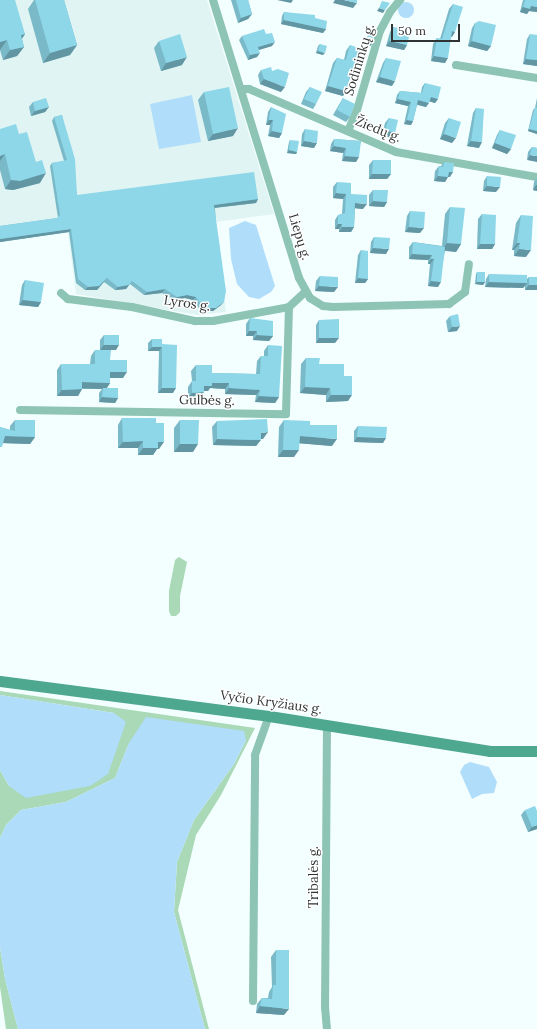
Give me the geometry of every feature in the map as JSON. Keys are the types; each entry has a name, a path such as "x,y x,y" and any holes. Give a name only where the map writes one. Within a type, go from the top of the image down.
{"street":[{"name":"Liepų g.","path":"213,0 305,292"},
{"name":"Sodininkų g.","path":"348,131 362,95 380,31 390,12 400,0"},
{"path":"456,64 537,78"},
{"name":"Žiedų g.","path":"240,89 249,89 396,152 537,177"},
{"path":"289,307 305,292 315,302 333,307 449,304 465,292 470,264"},
{"name":"Lyros g.","path":"61,293 68,299 132,307 196,320 213,321 289,307"},
{"name":"Gulbės g.","path":"20,410 286,414 289,307"},
{"name":"Vyčio Kryžiaus g.","path":"0,681 269,716 490,751 537,751"},
{"path":"254,1001 255,755 269,716"},
{"name":"Tribalės g.","path":"327,725 325,1007 327,1029"}],"shaded area":[{"path":"0,0 207,0 274,214 215,222 226,312 197,315 76,294 68,232 0,242"}],"green space":[{"path":"179,557 187,562 180,596 180,612 176,616 171,616 169,611 169,591 175,560"},
{"path":"0,691 255,728 221,795 196,835 178,910 209,1029 205,1029 174,912 177,862 194,820 234,764 246,740 129,743 115,778 66,802 21,810 6,825 0,838 0,770 9,786 114,713 0,695"},
{"path":"0,947 5,979 18,1029 6,1029 0,987"}],"water":[{"path":"403,2 409,2 414,7 412,16 409,18 403,18 398,13 398,7"},
{"path":"192,95 201,142 159,149 150,104"},
{"path":"245,221 256,225 275,286 271,292 259,299 249,297 237,284 231,259 229,228"},
{"path":"0,695 114,713 126,722 108,774 90,786 26,798 9,786 0,770"},
{"path":"146,717 244,731 246,740 234,764 194,820 177,862 174,912 205,1029 18,1029 5,979 0,947 0,838 6,825 21,810 66,802 115,778 129,743"},
{"path":"470,762 489,767 497,782 494,793 482,794 472,799 460,772 464,765"}],"building":[{"path":"0,0 15,0 25,34 21,35 24,47 10,50 7,40 0,42"},
{"path":"35,0 64,0 77,45 50,53"},
{"path":"236,0 248,0 252,14 241,18"},
{"path":"344,0 357,0 357,3"},
{"path":"525,0 537,0 537,7 531,6 530,9 523,7"},
{"path":"382,1 390,3 385,10 379,8"},
{"path":"453,4 463,7 455,32 452,31 448,58 434,56 437,38 442,39"},
{"path":"284,12 315,15 315,18 327,21 326,29 284,20"},
{"path":"479,21 496,25 491,46 472,41 475,23"},
{"path":"393,27 405,29 404,35 409,37 407,45 390,41"},
{"path":"264,29 266,34 272,33 275,42 258,47 260,53 250,55 242,36"},
{"path":"180,34 187,57 166,63 159,41"},
{"path":"530,34 537,35 537,60 526,59"},
{"path":"369,35 374,36 372,44 367,43"},
{"path":"320,44 327,46 325,53 318,51"},
{"path":"350,45 362,49 356,73 351,72 346,91 328,86 337,58 346,60"},
{"path":"386,58 401,61 395,81 380,77"},
{"path":"271,67 272,71 278,69 289,73 285,87 264,79 261,70"},
{"path":"425,83 441,87 438,99 431,97 429,103 418,100 413,121 407,120 411,102 398,99 400,91 422,93"},
{"path":"229,87 238,128 213,134 204,92"},
{"path":"310,87 322,92 316,104 304,99"},
{"path":"46,98 49,107 35,111 33,102"},
{"path":"343,98 355,104 350,117 337,110"},
{"path":"271,107 286,114 282,133 272,131 273,120 269,120"},
{"path":"535,107 537,108 537,131 529,129"},
{"path":"476,108 484,109 482,142 471,141"},
{"path":"62,115 75,159 77,195 254,172 258,199 214,205 226,291 224,302 216,308 203,308 196,297 187,295 177,297 165,289 147,292 132,281 129,285 118,287 107,278 99,286 88,287 78,279 71,229 0,239 0,226 57,218 60,215 52,163 67,160 54,117"},
{"path":"389,118 398,120 395,133 385,130"},
{"path":"449,118 461,122 456,138 444,134"},
{"path":"16,124 19,134 27,132 36,162 42,160 46,173 20,181 11,180 5,154 0,156 0,129"},
{"path":"305,129 318,131 317,143 304,141"},
{"path":"500,130 516,135 511,149 495,143"},
{"path":"334,139 361,141 359,157 345,156 346,148 334,146"},
{"path":"290,140 299,141 297,152 289,150"},
{"path":"532,147 537,148 537,156 530,155"},
{"path":"373,160 391,160 391,174 372,174"},
{"path":"444,162 454,163 453,172 449,172 448,177 438,176 439,166 443,167"},
{"path":"487,176 501,177 500,187 487,186"},
{"path":"337,182 351,183 351,194 367,195 367,204 355,203 354,227 342,227 342,224 338,224 338,215 345,213 346,194 336,193"},
{"path":"373,190 388,190 387,202 373,201"},
{"path":"450,207 465,208 461,244 447,243"},
{"path":"410,211 425,212 424,228 409,227"},
{"path":"482,214 496,215 495,244 480,244"},
{"path":"521,215 533,216 531,250 519,249 520,243 517,243"},
{"path":"374,237 390,238 389,249 373,248"},
{"path":"413,242 445,247 441,282 431,281 434,259 431,259 432,255 412,254"},
{"path":"361,250 368,251 368,279 358,278"},
{"path":"477,272 485,272 485,282 477,282"},
{"path":"489,274 527,275 527,283 489,282"},
{"path":"320,276 338,277 338,287 319,286"},
{"path":"529,277 537,277 537,285 529,285"},
{"path":"25,280 44,283 41,302 23,300"},
{"path":"458,314 460,326 452,327 450,316"},
{"path":"250,318 273,321 273,336 257,335 257,331 249,331"},
{"path":"339,319 339,338 319,338 319,320"},
{"path":"104,335 119,335 119,345 104,345"},
{"path":"152,339 162,339 162,347 152,347"},
{"path":"162,344 177,345 176,388 162,388"},
{"path":"268,345 282,346 279,397 259,396 260,390 229,388 229,383 212,383 212,386 204,386 204,392 192,393 192,381 196,381 196,365 212,365 212,373 260,374 261,356 268,356"},
{"path":"95,350 111,350 110,360 127,360 127,372 110,372 110,383 82,382 82,389 62,390 61,364 95,364"},
{"path":"306,358 320,358 319,364 344,364 344,376 352,376 352,395 331,395 330,388 305,387"},
{"path":"103,388 118,388 118,398 102,397"},
{"path":"122,418 156,418 156,423 164,423 164,442 158,442 158,448 143,448 143,441 123,442"},
{"path":"267,419 268,432 261,433 261,440 217,439 217,421"},
{"path":"15,420 35,420 35,437 5,436 2,447 0,447 0,427 15,431"},
{"path":"180,420 199,420 198,444 180,444"},
{"path":"284,420 310,421 310,425 337,425 337,439 300,436 299,450 283,450"},
{"path":"358,426 387,427 386,438 357,437"},
{"path":"535,806 537,811 537,825 532,827 525,810"},
{"path":"276,950 289,950 289,1009 260,1006 262,998 272,999 273,985 276,985"}]}
